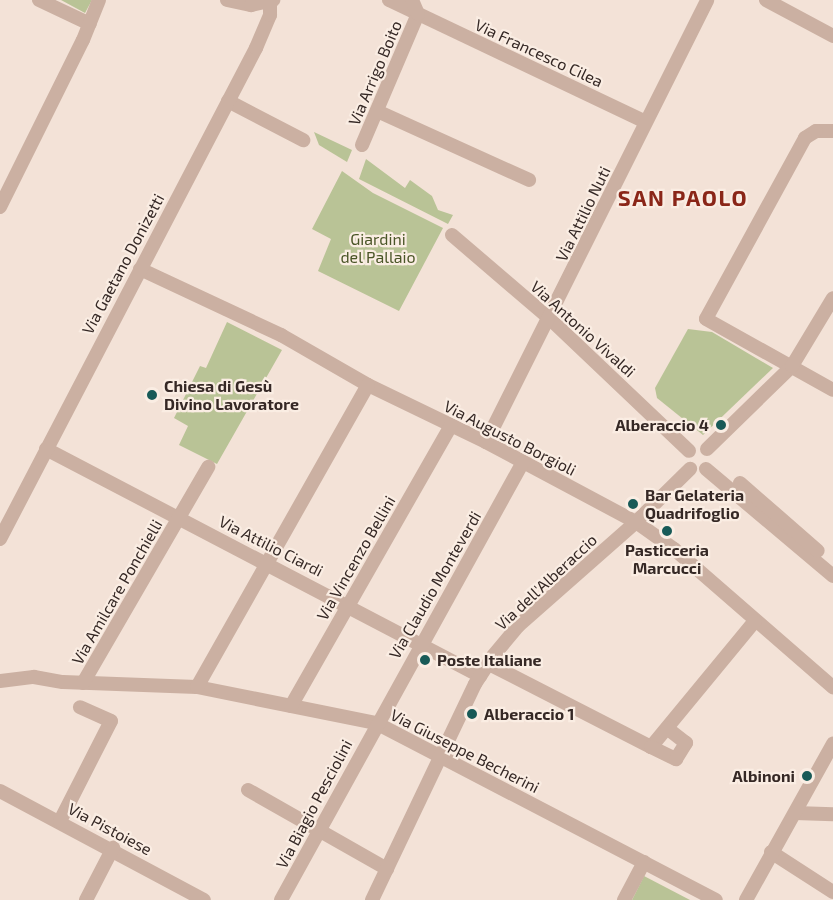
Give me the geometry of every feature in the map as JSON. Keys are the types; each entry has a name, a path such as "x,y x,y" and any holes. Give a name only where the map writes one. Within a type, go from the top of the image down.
{"street":[{"path":"39,0 90,24"},
{"path":"0,207 90,24 99,0"},
{"path":"226,0 251,5 272,1"},
{"name":"Via Francesco Cilea","path":"389,0 646,122"},
{"path":"412,0 418,14"},
{"name":"Via Attilio Nuti","path":"486,442 707,0"},
{"path":"766,0 833,36"},
{"name":"Via Gaetano Donizetti","path":"0,539 228,101 270,15 272,1"},
{"name":"Via Arrigo Boito","path":"362,145 418,14"},
{"path":"228,101 303,140"},
{"path":"377,111 529,180"},
{"path":"833,131 816,131 805,138 706,319 833,390"},
{"name":"Via Antonio Vivaldi","path":"452,235 549,318 689,451"},
{"name":"Via Augusto Borgioli","path":"140,269 281,335 368,385 486,442 636,522 674,549 833,687"},
{"path":"707,449 792,366 833,298"},
{"path":"197,687 368,385"},
{"name":"Via Vincenzo Bellini","path":"291,706 450,425"},
{"path":"707,449 697,446 689,451 686,459 690,469 709,466 766,504 833,564"},
{"name":"Via Attilio Ciardi","path":"46,449 349,604 480,676"},
{"path":"707,449 709,466 833,576"},
{"name":"Via Claudio Monteverdi","path":"376,723 523,462"},
{"name":"Via Amilcare Ponchielli","path":"83,683 208,467"},
{"name":"Via dell'Alberaccio","path":"372,900 480,676 518,626 636,522 690,469"},
{"path":"651,747 755,621"},
{"path":"489,664 676,759 686,743 667,728"},
{"name":"Via Giuseppe Becherini","path":"0,681 34,677 83,683 197,687 376,723 716,900"},
{"path":"60,821 111,721 80,707"},
{"name":"Via Biagio Pesciolini","path":"281,900 376,723"},
{"path":"746,900 833,744"},
{"path":"248,790 319,828 387,869"},
{"name":"Via Pistoiese","path":"0,791 113,848 204,900"},
{"path":"795,813 833,813"},
{"path":"86,900 113,848"},
{"path":"771,852 833,892"},
{"path":"624,900 644,862"}],"green space":[{"path":"61,0 92,0 85,13"},
{"path":"314,132 352,150 347,162 319,145"},
{"path":"366,159 405,188 410,180 432,196 438,210 453,215 448,224 359,179"},
{"name":"Giardini del Pallaio","path":"342,171 373,193 443,228 399,311 318,271 331,239 312,229"},
{"path":"227,322 282,350 217,464 179,445 188,426 174,418 200,366 206,368"},
{"path":"688,329 712,332 773,368 703,435 657,398 655,388"},
{"path":"644,876 690,900 632,900"}],"place":[{"name":"Chiesa di Gesù Divino Lavoratore","path":"152,395"},
{"name":"Alberaccio 4","path":"721,425"},
{"name":"Bar Gelateria Quadrifoglio","path":"633,504"},
{"name":"Pasticceria Marcucci","path":"667,531"},
{"name":"Poste Italiane","path":"425,660"},
{"name":"Alberaccio 1","path":"472,714"},
{"name":"Albinoni","path":"807,776"}],"district":[{"name":"SAN PAOLO","path":"683,198"}]}
